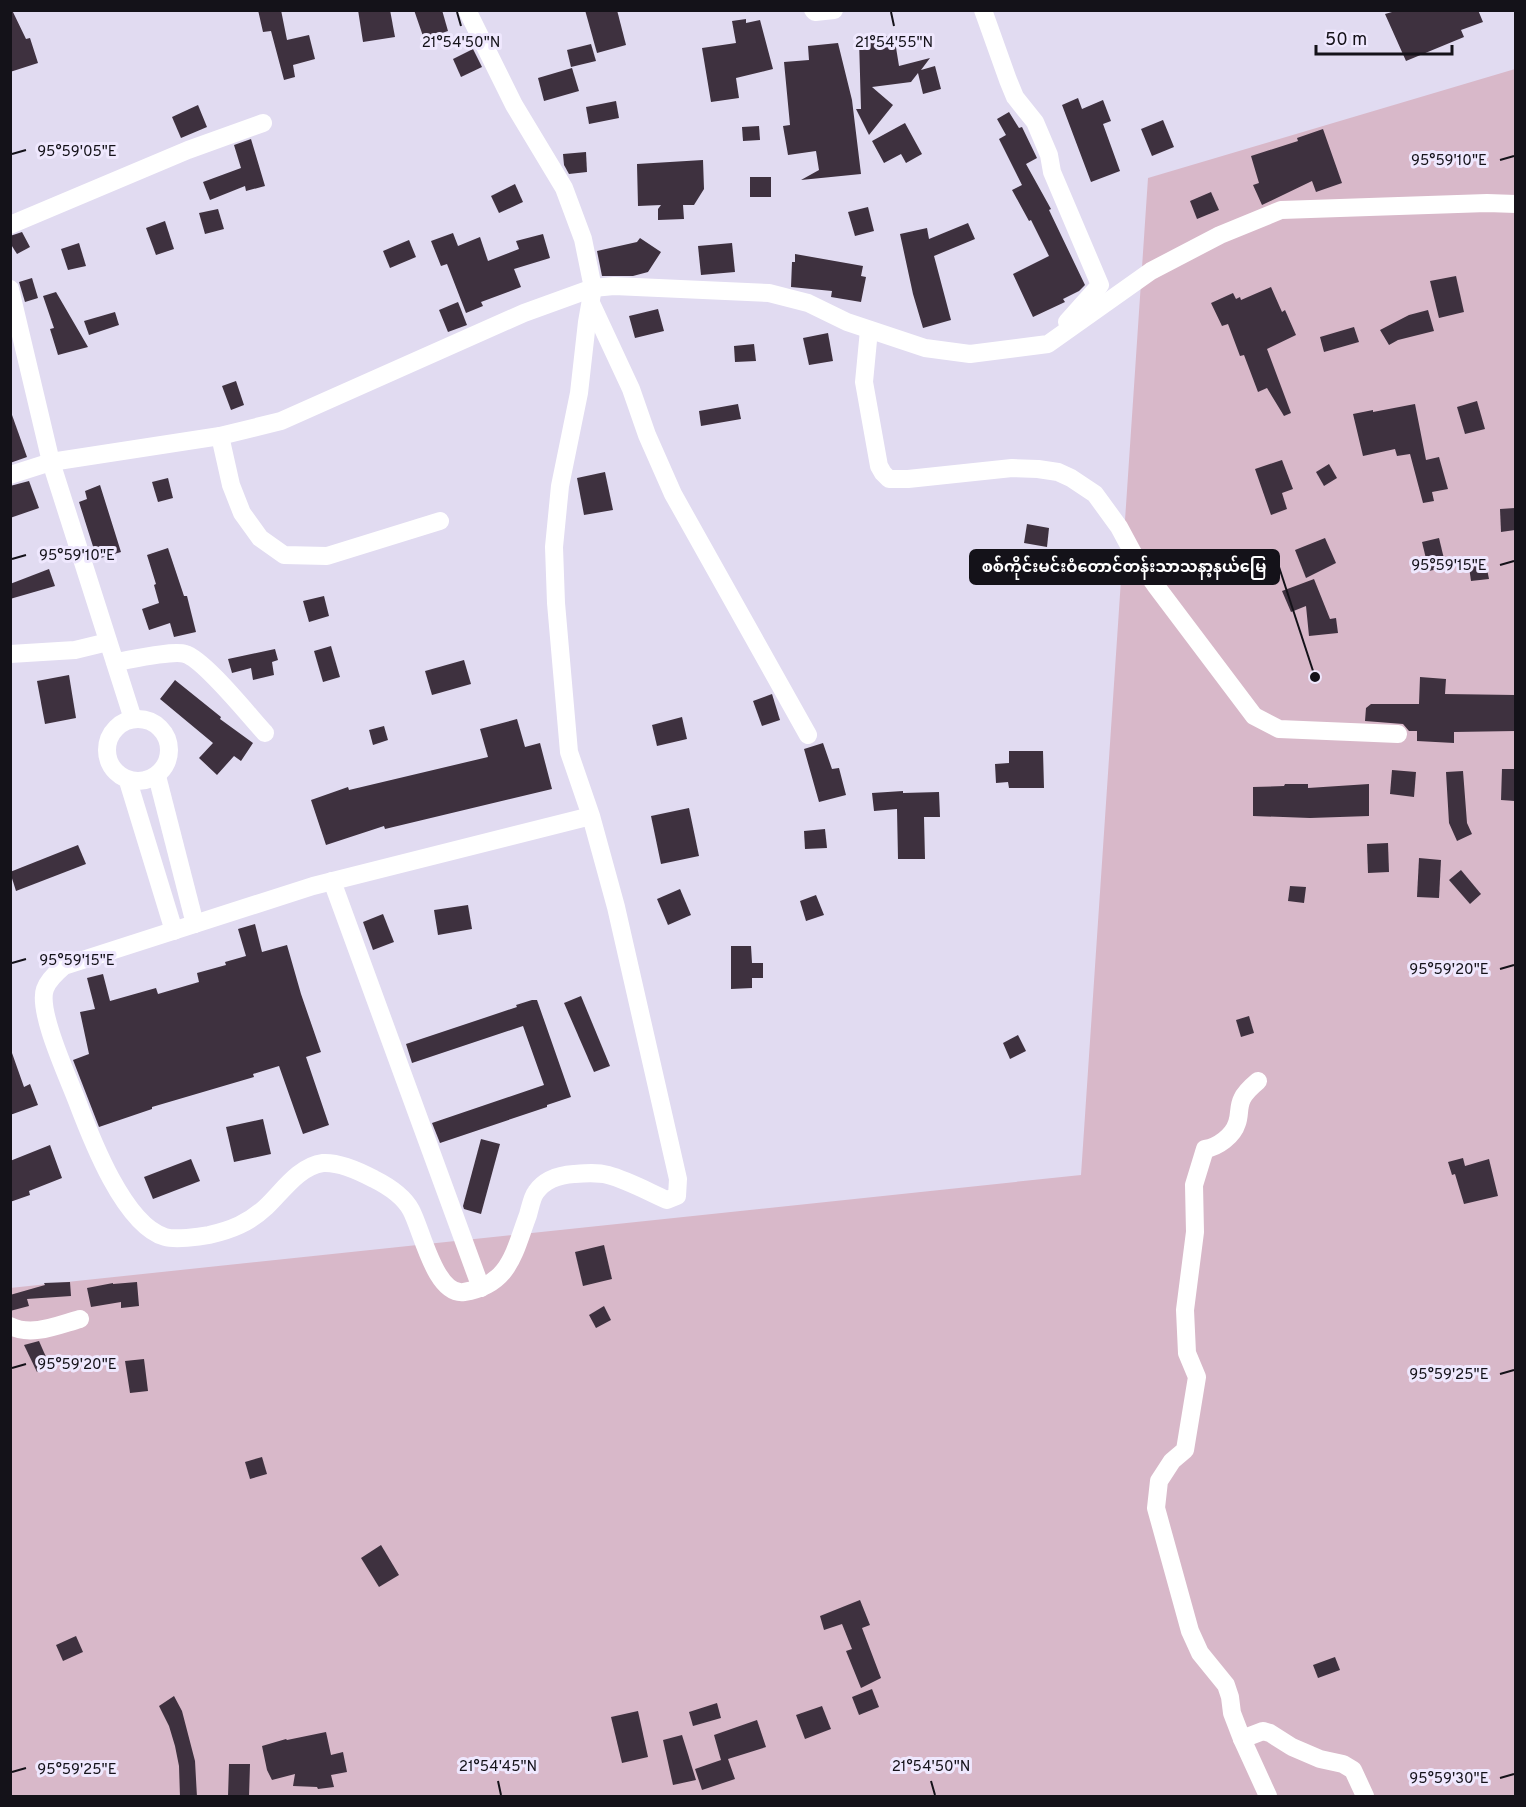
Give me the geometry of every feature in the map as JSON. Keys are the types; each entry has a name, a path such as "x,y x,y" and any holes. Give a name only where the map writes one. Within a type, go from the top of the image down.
{"street":[{"path":"467,10 514,105 564,188 583,239 592,295 631,389 646,435 673,494 808,735"},
{"path":"813,10 815,12 834,10"},
{"path":"983,10 1015,97 1035,122 1052,172 1100,285 1048,344"},
{"path":"10,225 178,154 263,123"},
{"path":"10,475 51,462 220,436 290,417 513,318 592,295 614,286 769,293 808,303 847,322 924,348 970,354 1048,344 1151,271 1220,235 1281,210 1476,203 1515,204"},
{"path":"11,295 51,462 133,719"},
{"path":"591,816 332,881 64,966 55,974 45,989 44,1012 90,1136 120,1195 142,1225 166,1238 202,1237 228,1230 246,1223 306,1170 322,1163 343,1165 394,1191 410,1208 443,1284 460,1293 495,1282 510,1265 536,1192 558,1175 593,1173 609,1175 667,1200 677,1196 678,1179 616,908 591,816 569,752 556,603 554,547 560,486 579,393 592,295"},
{"path":"869,330 864,382 879,466 889,479 1012,468 1058,472 1071,478 1095,494 1156,586 1254,716 1279,729 1398,734"},
{"path":"220,436 231,485 242,513 260,538 284,555 327,556 440,522"},
{"path":"10,654 75,650 108,642"},
{"path":"115,662 151,656 185,654 208,670 265,733"},
{"path":"133,719 147,720 159,727 167,738 170,752 166,765 157,776 143,782 128,781 116,773 108,762 106,748 110,734 120,724 133,719"},
{"path":"157,776 195,924"},
{"path":"128,781 174,931"},
{"path":"332,881 481,1288"},
{"path":"1258,1081 1243,1096 1238,1108 1237,1123 1231,1132 1218,1147 1205,1149 1194,1185 1195,1232 1185,1310 1185,1331 1187,1353 1197,1377 1185,1450 1172,1461 1159,1481 1156,1508 1190,1631 1200,1653 1226,1685 1232,1713 1268,1797"},
{"path":"10,1326 19,1331 34,1331 80,1319"},
{"path":"1242,1739 1263,1731 1270,1732 1292,1747 1320,1759 1343,1764 1353,1770 1365,1797"}],"shaded area":[{"path":"1515,69 1515,1796 11,1796 10,1288 1081,1175 1148,178"}],"building":[{"path":"10,10 26,39 30,38 38,63 10,72"},
{"path":"258,10 281,10 287,40 309,35 315,59 293,65 295,77 284,80 271,31 263,32"},
{"path":"358,10 390,10 395,37 363,42"},
{"path":"414,10 442,10 448,31 424,39"},
{"path":"585,10 617,10 626,45 597,53"},
{"path":"1399,10 1478,10 1483,22 1461,30 1464,37 1406,61 1385,14"},
{"path":"746,19 746,23 760,20 773,69 736,78 739,98 711,102 702,48 736,43 732,21"},
{"path":"894,35 899,66 930,58 921,70 935,66 941,89 923,94 918,73 911,82 872,87 893,105 869,135 856,109 861,109 859,40"},
{"path":"838,43 852,100 861,174 801,180 819,170 816,151 788,155 783,126 790,125 784,62 809,60 808,46"},
{"path":"591,44 596,61 571,67 567,50"},
{"path":"473,49 482,67 461,77 453,59"},
{"path":"572,68 579,91 544,101 538,78"},
{"path":"1078,98 1082,109 1103,100 1111,121 1103,124 1120,171 1091,182 1062,105"},
{"path":"616,101 619,118 589,124 586,107"},
{"path":"198,105 207,127 181,138 172,117"},
{"path":"1009,112 1019,128 1022,127 1037,158 1026,164 1051,209 1049,210 1085,285 1079,291 1063,299 1065,302 1033,317 1013,274 1049,256 1031,220 1029,221 1012,190 1022,185 999,139 1006,135 997,119"},
{"path":"1163,120 1174,147 1152,156 1141,129"},
{"path":"905,123 922,154 906,163 901,154 884,163 872,141"},
{"path":"759,126 760,140 743,141 742,127"},
{"path":"1323,129 1342,183 1316,192 1312,181 1262,205 1253,185 1259,183 1251,156 1298,141 1297,138"},
{"path":"251,139 265,186 246,191 245,186 210,200 203,182 241,168 234,145"},
{"path":"586,152 587,172 569,174 564,165 563,154"},
{"path":"703,160 704,189 694,205 683,205 684,219 658,220 658,209 661,205 638,206 637,164"},
{"path":"750,177 771,177 771,197 750,197"},
{"path":"515,184 523,202 499,213 491,196"},
{"path":"1211,192 1219,210 1197,219 1190,201"},
{"path":"868,207 874,231 855,236 848,212"},
{"path":"218,209 224,229 205,234 199,213"},
{"path":"165,221 174,249 156,255 146,228"},
{"path":"968,223 975,239 934,256 951,320 923,328 900,234 927,228 929,239"},
{"path":"22,232 30,247 17,254 10,243 10,236"},
{"path":"453,233 458,246 480,237 488,261 519,249 516,241 543,234 550,258 514,269 521,287 481,302 483,306 466,313 447,264 441,266 431,241"},
{"path":"640,238 661,252 648,272 633,276 602,276 597,251 637,242"},
{"path":"409,240 416,257 390,268 383,251"},
{"path":"79,243 86,266 68,270 61,249"},
{"path":"732,243 735,272 701,275 698,246"},
{"path":"795,254 863,266 861,276 866,277 861,302 831,297 832,291 791,287 792,262 795,262"},
{"path":"1456,276 1464,312 1439,318 1430,281"},
{"path":"32,278 38,298 25,302 19,282"},
{"path":"1271,287 1296,335 1267,349 1291,413 1284,416 1267,388 1258,392 1244,355 1240,356 1228,324 1222,326 1211,303 1233,293 1236,299 1240,297 1241,300"},
{"path":"56,292 88,347 58,355 50,329 54,328 43,296"},
{"path":"458,302 467,325 448,332 439,310"},
{"path":"658,309 664,331 635,338 629,316"},
{"path":"1428,310 1434,331 1398,340 1389,345 1380,330 1409,315"},
{"path":"115,312 119,325 89,335 84,321"},
{"path":"1354,327 1359,342 1324,352 1320,337"},
{"path":"828,333 833,361 809,365 803,338"},
{"path":"754,344 756,361 735,362 734,346"},
{"path":"236,381 244,405 231,410 222,386"},
{"path":"1477,401 1485,429 1465,434 1457,407"},
{"path":"738,404 741,419 701,426 699,411"},
{"path":"1415,404 1426,460 1439,457 1448,489 1432,492 1434,501 1423,503 1410,454 1397,456 1395,449 1363,456 1353,414"},
{"path":"12,415 27,457 10,463 10,416"},
{"path":"1282,460 1293,489 1282,493 1287,509 1271,515 1255,469"},
{"path":"1329,464 1337,478 1324,486 1316,472"},
{"path":"605,472 613,510 584,515 577,478"},
{"path":"168,478 173,498 158,502 152,482"},
{"path":"29,481 39,508 10,518 10,486"},
{"path":"100,485 121,552 97,559 79,502 87,499 85,491"},
{"path":"1515,508 1515,530 1501,532 1500,509"},
{"path":"1027,524 1049,528 1047,547 1024,543"},
{"path":"1325,538 1336,563 1306,578 1295,550"},
{"path":"1439,538 1446,567 1429,571 1422,542"},
{"path":"168,548 184,596 187,596 196,632 174,637 170,623 149,630 142,609 159,603 147,555"},
{"path":"1486,564 1489,579 1471,581 1469,567"},
{"path":"49,569 55,586 10,599 10,584"},
{"path":"1314,579 1330,619 1336,618 1338,633 1309,636 1306,606 1291,612 1282,591"},
{"path":"324,596 329,616 309,622 303,601"},
{"path":"331,646 340,677 323,682 314,651"},
{"path":"275,649 278,660 272,662 274,675 253,680 251,668 232,673 228,659"},
{"path":"464,660 471,684 432,695 425,671"},
{"path":"69,675 76,718 45,724 37,681"},
{"path":"1420,677 1446,679 1445,694 1515,695 1515,731 1454,732 1454,743 1417,741 1417,731 1409,731 1403,724 1365,721 1366,708 1371,704 1419,704"},
{"path":"175,680 221,717 220,719 253,743 241,761 234,756 217,775 199,758 213,743 160,699"},
{"path":"772,694 780,720 762,726 753,701"},
{"path":"682,717 687,739 657,746 652,725"},
{"path":"517,719 525,747 540,743 552,789 385,829 384,826 326,845 311,800 348,787 349,790 488,757 480,729"},
{"path":"384,726 388,740 373,745 369,730"},
{"path":"823,743 832,769 839,768 846,795 819,802 804,749"},
{"path":"1009,751 1043,751 1044,788 1009,788 1008,782 996,783 995,764 1009,763"},
{"path":"1502,769 1515,769 1515,801 1501,800"},
{"path":"1392,770 1416,772 1414,797 1390,794"},
{"path":"1463,771 1467,823 1472,834 1457,841 1449,823 1446,772"},
{"path":"1285,784 1308,784 1308,788 1369,784 1369,816 1310,818 1253,816 1253,787 1284,786"},
{"path":"903,791 903,793 939,792 940,817 924,817 925,859 898,859 897,809 874,811 872,793"},
{"path":"689,808 699,856 661,864 651,816"},
{"path":"825,829 827,848 805,849 804,831"},
{"path":"1388,843 1389,872 1368,873 1367,844"},
{"path":"78,845 86,864 16,891 10,872"},
{"path":"1419,858 1441,860 1439,898 1417,897"},
{"path":"1461,870 1481,894 1470,904 1449,880"},
{"path":"1290,886 1306,887 1304,903 1288,901"},
{"path":"680,889 691,915 668,925 657,899"},
{"path":"816,895 824,915 806,921 800,901"},
{"path":"468,905 472,929 438,935 434,910"},
{"path":"383,914 394,942 373,950 363,922"},
{"path":"255,924 262,952 287,945 321,1052 306,1057 329,1125 303,1134 279,1066 253,1074 254,1077 152,1107 152,1109 99,1127 73,1060 89,1054 80,1012 95,1009 87,978 103,974 110,1001 156,988 158,994 199,982 197,973 226,965 225,962 246,956 238,929"},
{"path":"731,946 751,946 752,963 763,963 763,978 752,978 752,988 731,989"},
{"path":"581,996 610,1066 594,1072 564,1003"},
{"path":"537,1000 571,1097 440,1143 432,1123 544,1085 523,1026 412,1063 406,1044"},
{"path":"1249,1016 1254,1033 1241,1037 1236,1020"},
{"path":"1018,1035 1026,1051 1010,1059 1003,1043"},
{"path":"12,1053 24,1087 30,1084 38,1105 10,1115"},
{"path":"263,1119 271,1154 234,1162 226,1127"},
{"path":"481,1139 500,1144 481,1214 464,1209 463,1206"},
{"path":"50,1145 62,1178 29,1191 30,1195 10,1202 10,1161"},
{"path":"1463,1158 1465,1166 1489,1159 1498,1196 1464,1204 1455,1174 1452,1175 1448,1162"},
{"path":"191,1159 200,1181 153,1199 144,1177"},
{"path":"604,1245 612,1279 583,1286 575,1252"},
{"path":"70,1282 71,1296 27,1299 29,1306 10,1311 10,1295 45,1285 44,1283"},
{"path":"137,1282 139,1306 121,1308 121,1302 91,1307 87,1288 113,1283"},
{"path":"604,1306 611,1320 596,1328 589,1315"},
{"path":"39,1341 50,1366 37,1372 24,1345"},
{"path":"144,1359 148,1391 130,1393 125,1361"},
{"path":"262,1457 267,1474 250,1479 245,1462"},
{"path":"381,1545 399,1575 379,1587 361,1558"},
{"path":"860,1600 870,1625 862,1628 881,1678 861,1688 846,1651 852,1649 842,1624 824,1630 820,1616"},
{"path":"76,1636 83,1652 63,1661 56,1645"},
{"path":"1335,1657 1340,1670 1318,1678 1313,1665"},
{"path":"872,1689 879,1707 859,1715 852,1697"},
{"path":"174,1696 182,1711 195,1761 197,1797 180,1797 179,1766 175,1746 169,1726 159,1706"},
{"path":"717,1703 721,1718 693,1726 689,1712"},
{"path":"822,1706 831,1729 805,1739 796,1715"},
{"path":"638,1711 648,1757 622,1763 611,1717"},
{"path":"757,1720 766,1747 728,1759 735,1779 702,1790 695,1769 721,1760 714,1735"},
{"path":"326,1732 331,1755 343,1752 347,1772 331,1775 334,1787 318,1789 317,1787 293,1786 295,1774 272,1780 267,1770 262,1746"},
{"path":"682,1735 696,1780 673,1785 663,1740"},
{"path":"229,1764 250,1764 249,1797 228,1797"}],"place":[{"name":"စစ်ကိုင်းမင်းဝံတောင်တန်းသာသနာ့နယ်မြေ","path":"1315,677"}]}
